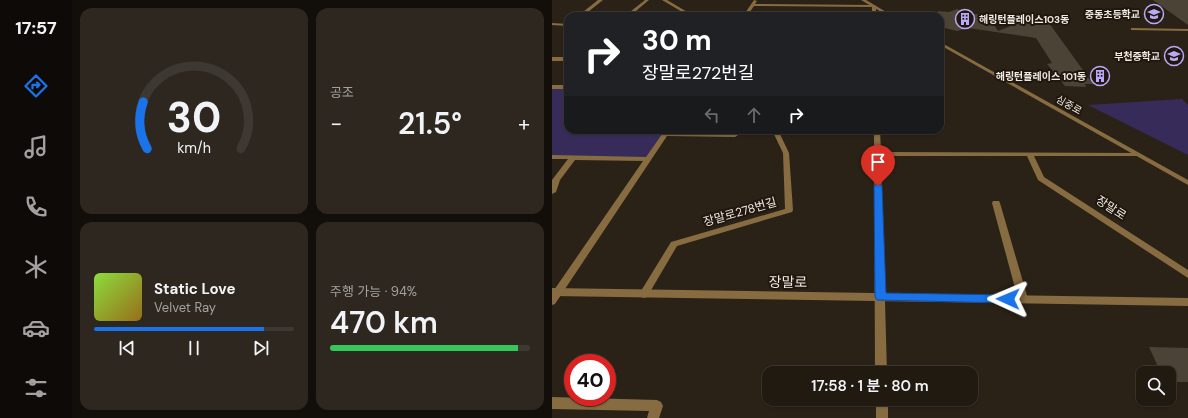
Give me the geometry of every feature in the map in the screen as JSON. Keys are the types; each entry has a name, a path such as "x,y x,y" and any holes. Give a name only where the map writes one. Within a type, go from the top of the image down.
{"street":[{"path":"585,12 601,0"},
{"path":"632,12 647,0"},
{"path":"664,0 685,12"},
{"path":"748,12 756,0"},
{"path":"863,0 884,12"},
{"path":"753,5 874,6"},
{"path":"874,6 874,12"},
{"path":"552,24 564,25"},
{"path":"1133,29 1188,30"},
{"name":"심중로","path":"944,45 1188,183"},
{"path":"552,59 564,59"},
{"path":"552,87 564,87"},
{"path":"554,295 665,134"},
{"path":"712,134 735,135"},
{"name":"장말로278번길","path":"644,294 674,244 789,210 786,153 776,134"},
{"path":"877,134 882,366"},
{"path":"877,154 1136,154"},
{"name":"장말로","path":"1030,154 1041,178 1188,275"},
{"path":"552,157 648,159"},
{"path":"552,192 556,180 573,157"},
{"path":"996,203 1023,299"},
{"name":"장말로","path":"554,295 644,294 1188,302"},
{"path":"552,403 657,406 653,418"},
{"path":"882,406 882,418"}],"shaded area":[{"path":"552,87 564,87 564,134 665,134 648,159 552,157"},
{"path":"1182,99 1188,105 1188,155 1088,105"}],"building":[{"path":"1153,0 1188,0 1188,25"},
{"path":"957,9 973,14 987,15 989,18 994,19 991,20 998,31 1030,18 1049,23 1093,84 1085,84 1086,87 1065,86 1047,64 1052,63 1036,38 968,28 957,31 944,28 944,12 938,11 949,12"},
{"path":"1149,347 1188,348 1188,382 1176,382 1176,366 1158,366"}],"place":[{"name":"중동초등학교","path":"1154,14"},
{"name":"해링턴플레이스103동","path":"965,19"},
{"name":"부천중학교","path":"1174,56"},
{"name":"해링턴플레이스 101동","path":"1100,76"}],"route":[{"path":"878,186 881,297 1008,299"}]}
